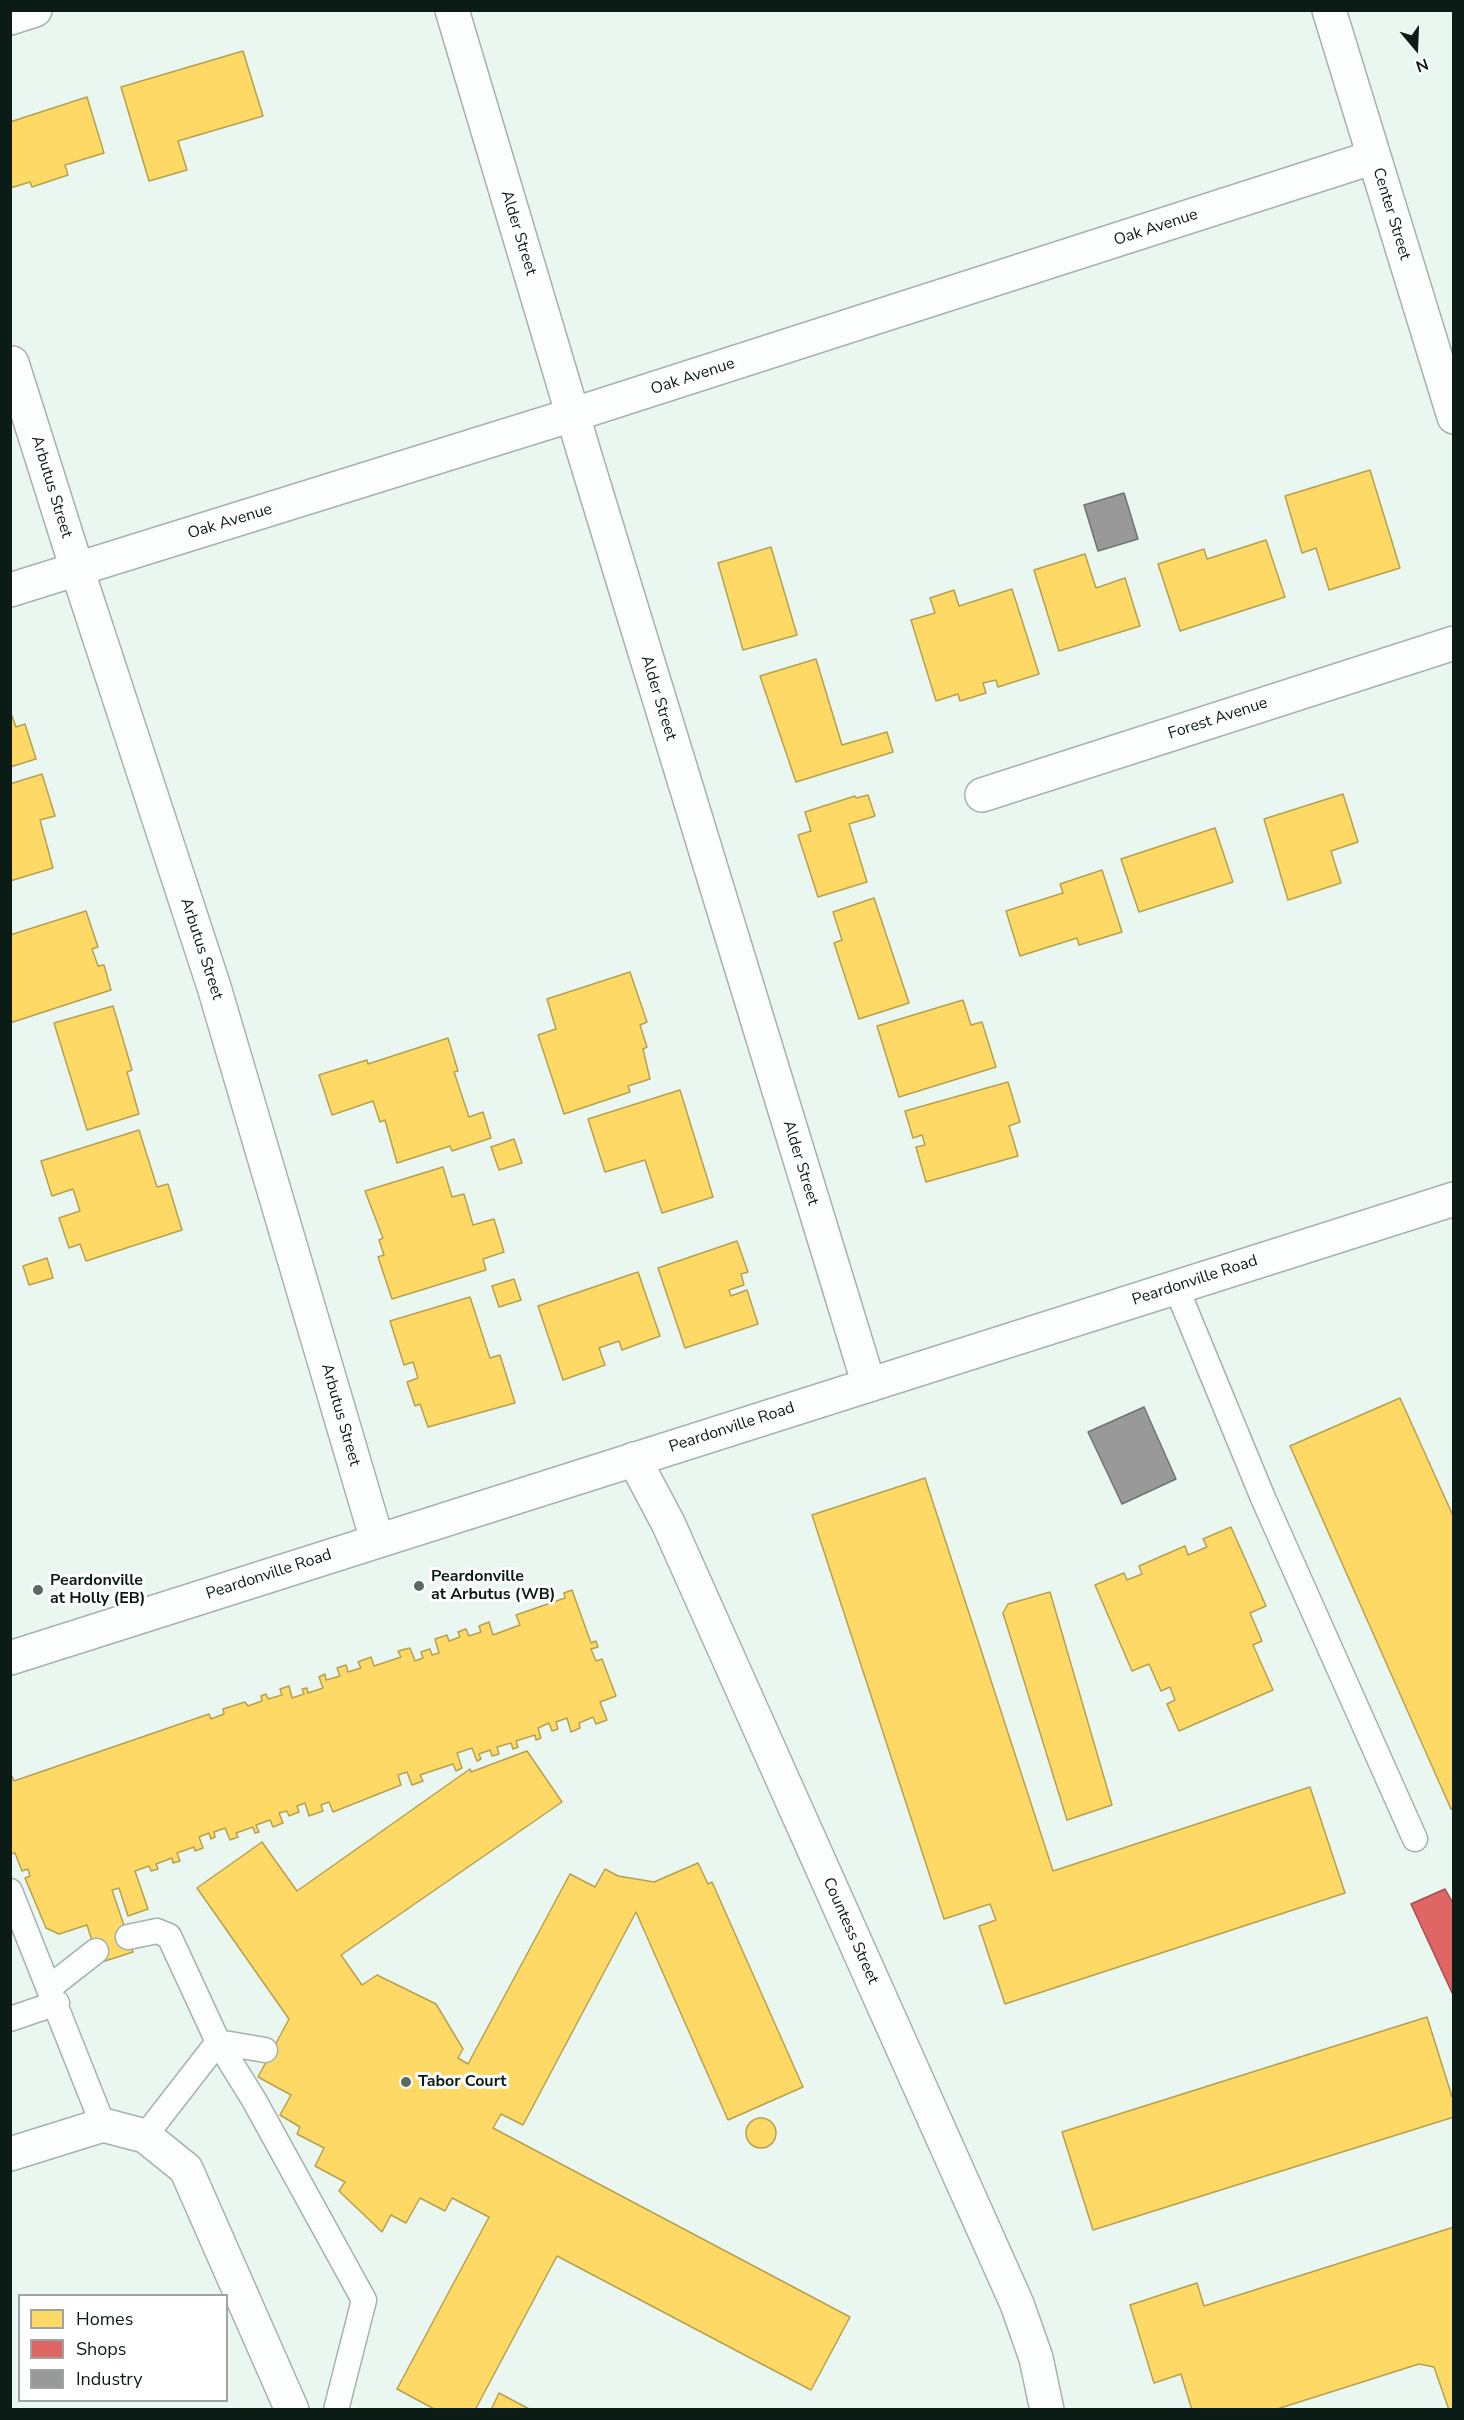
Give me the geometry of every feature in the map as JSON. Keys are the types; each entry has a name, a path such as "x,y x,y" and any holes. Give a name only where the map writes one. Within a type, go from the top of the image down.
{"street":[{"path":"10,18 35,10"},
{"name":"Alder Street","path":"452,10 572,415 869,1385"},
{"name":"Center Street","path":"1329,10 1454,417"},
{"name":"Oak Avenue","path":"10,590 572,415 1374,157"},
{"name":"Arbutus Street","path":"12,363 214,987 377,1540"},
{"name":"Forest Avenue","path":"982,795 1454,643"},
{"name":"Peardonville Road","path":"10,1658 1454,1199"},
{"name":"Countess Street","path":"634,1459 668,1523 1017,2304 1036,2358 1047,2409"},
{"path":"10,2154 103,2125 146,2136 186,2169 292,2409"}],"lane":[{"path":"1176,1287 1263,1498 1415,1839"},
{"path":"10,1891 103,2125"},
{"path":"128,1937 157,1931 169,1936 218,2042 254,2100 364,2300 336,2409"},
{"path":"10,2019 53,1995 96,1951"},
{"path":"218,2042 265,2050"},
{"path":"146,2136 218,2042"}],"building: Homes":[{"path":"243,51 263,116 178,141 187,170 149,181 121,87"},
{"path":"87,97 104,153 65,165 68,175 32,187 30,182 10,188 10,122"},
{"path":"1370,470 1400,568 1329,590 1316,548 1302,553 1285,496"},
{"path":"1266,540 1285,597 1180,631 1158,564 1204,549 1207,559"},
{"path":"771,547 797,635 743,650 718,563"},
{"path":"1085,554 1096,588 1125,578 1140,626 1059,651 1034,570"},
{"path":"1012,589 1039,674 998,687 996,680 983,683 986,693 960,701 958,694 936,701 911,620 935,613 930,598 954,590 959,606"},
{"path":"816,659 842,745 887,732 893,752 796,782 760,676"},
{"path":"10,711 16,727 25,724 36,759 10,767"},
{"path":"42,774 55,816 40,820 53,868 10,881 10,784"},
{"path":"1343,794 1358,842 1331,851 1341,883 1288,900 1264,819"},
{"path":"868,795 875,816 849,824 867,882 818,897 798,835 811,831 805,812 855,796 856,798"},
{"path":"1215,828 1233,882 1139,912 1121,859"},
{"path":"1102,870 1122,932 1079,945 1077,938 1020,956 1006,911 1063,893 1060,884"},
{"path":"874,898 909,1003 859,1019 834,943 842,940 833,912"},
{"path":"86,911 98,947 92,949 98,966 104,965 111,990 10,1023 10,935"},
{"path":"630,972 647,1022 640,1025 647,1047 643,1049 650,1079 628,1086 630,1092 564,1114 538,1035 556,1029 547,999"},
{"path":"963,1000 971,1025 982,1022 996,1067 899,1097 877,1026"},
{"path":"113,1006 132,1070 127,1072 139,1114 87,1130 54,1023"},
{"path":"448,1038 458,1071 454,1072 469,1117 483,1112 491,1138 452,1151 450,1146 397,1163 385,1120 380,1122 373,1101 332,1115 319,1075 367,1060 368,1064"},
{"path":"1008,1082 1020,1122 1009,1126 1018,1156 926,1182 916,1147 925,1145 922,1135 913,1138 905,1111"},
{"path":"680,1090 713,1197 662,1213 645,1160 605,1172 588,1119"},
{"path":"139,1130 157,1187 168,1184 182,1230 86,1261 80,1244 69,1248 59,1218 80,1211 73,1189 52,1196 41,1161"},
{"path":"514,1139 522,1163 499,1170 491,1147"},
{"path":"443,1167 452,1197 464,1194 473,1225 494,1219 504,1252 483,1259 486,1270 392,1299 378,1257 384,1255 379,1240 383,1238 365,1191"},
{"path":"737,1241 748,1272 741,1274 744,1285 729,1290 731,1296 747,1290 758,1324 685,1348 658,1268"},
{"path":"47,1258 53,1278 29,1285 23,1266"},
{"path":"638,1272 660,1336 622,1350 619,1341 599,1348 605,1365 563,1380 538,1306"},
{"path":"514,1279 521,1300 499,1307 492,1286"},
{"path":"470,1297 490,1358 500,1355 515,1403 428,1427 420,1404 415,1406 407,1382 418,1378 413,1362 404,1365 390,1321"},
{"path":"1400,1398 1454,1518 1454,1808 1451,1809 1290,1446"},
{"path":"925,1478 1053,1871 1310,1787 1345,1893 1005,2004 979,1926 996,1920 990,1904 944,1919 812,1515"},
{"path":"1231,1527 1266,1606 1250,1613 1262,1641 1253,1645 1273,1690 1179,1731 1167,1704 1175,1700 1170,1687 1161,1691 1149,1664 1132,1671 1095,1585 1124,1573 1127,1580 1142,1574 1139,1566 1185,1546 1188,1555 1207,1547 1203,1539"},
{"path":"572,1590 591,1643 596,1641 598,1647 591,1649 596,1661 602,1659 616,1696 600,1702 607,1720 596,1724 593,1717 579,1723 580,1728 571,1732 567,1718 556,1722 558,1729 552,1731 549,1723 538,1728 541,1738 536,1740 535,1735 516,1741 518,1747 513,1749 511,1743 497,1747 499,1754 492,1756 490,1750 479,1754 481,1759 477,1761 472,1748 457,1753 462,1768 456,1771 453,1764 420,1775 423,1781 412,1785 407,1772 398,1775 401,1785 333,1812 329,1802 321,1805 323,1811 309,1816 305,1803 297,1806 299,1812 289,1816 287,1811 279,1813 283,1823 273,1827 270,1820 256,1825 259,1832 255,1833 253,1827 236,1833 238,1837 230,1840 225,1828 214,1832 215,1837 211,1839 209,1833 199,1837 203,1848 195,1851 194,1847 177,1853 180,1861 173,1863 172,1858 156,1864 158,1869 151,1871 149,1866 135,1871 148,1909 128,1916 119,1888 112,1890 133,1952 99,1963 87,1925 59,1934 46,1928 25,1878 30,1876 28,1869 22,1871 15,1853 10,1854 10,1772 14,1781 209,1714 211,1719 224,1714 223,1709 245,1702 248,1706 262,1701 261,1696 266,1694 268,1699 282,1695 280,1689 289,1686 292,1698 304,1694 302,1689 307,1688 308,1693 323,1688 319,1677 325,1674 326,1680 340,1676 337,1668 346,1665 348,1672 361,1668 358,1662 371,1657 374,1666 401,1657 398,1651 410,1648 415,1661 423,1658 421,1652 430,1649 432,1655 439,1653 435,1639 447,1635 449,1641 460,1637 458,1632 466,1629 469,1636 481,1632 479,1626 489,1622 493,1635 520,1625 516,1615 565,1598 564,1593"},
{"path":"1050,1592 1112,1805 1067,1820 1003,1613 1008,1604"},
{"name":"Tabor Court","path":"527,1751 562,1802 341,1955 362,1985 377,1975 436,2004 463,2049 458,2058 468,2064 570,1874 595,1887 605,1869 618,1876 654,1882 698,1863 708,1884 712,1882 803,2087 728,2120 636,1912 523,2125 501,2114 493,2128 850,2317 811,2390 557,2256 475,2410 436,2410 397,2389 489,2217 452,2198 445,2211 420,2198 406,2223 391,2215 382,2232 339,2191 345,2182 315,2166 324,2148 297,2134 300,2127 280,2115 291,2095 258,2077 289,2019 197,1888 262,1842 297,1891 470,1769 471,1772"},
{"path":"1427,2017 1454,2103 1454,2117 1093,2230 1062,2132"},
{"path":"761,2118 772,2122 776,2133 772,2144 761,2148 750,2144 746,2133 750,2122"},
{"path":"1454,2227 1454,2410 1449,2410 1434,2367 1419,2364 1274,2410 1192,2410 1181,2374 1154,2383 1130,2305 1197,2283 1204,2306"},
{"path":"499,2393 531,2410 491,2410"}],"building: Shops":[{"path":"1445,1889 1454,1905 1454,1997 1411,1904"}],"building: Industry":[{"path":"1124,493 1138,539 1098,551 1084,505"},
{"path":"1144,1407 1176,1479 1122,1504 1088,1432"}],"place":[{"name":"Peardonville at Arbutus (WB)","path":"419,1586"},
{"name":"Peardonville at Holly (EB)","path":"38,1590"},
{"name":"Tabor Court","path":"406,2082"}]}
